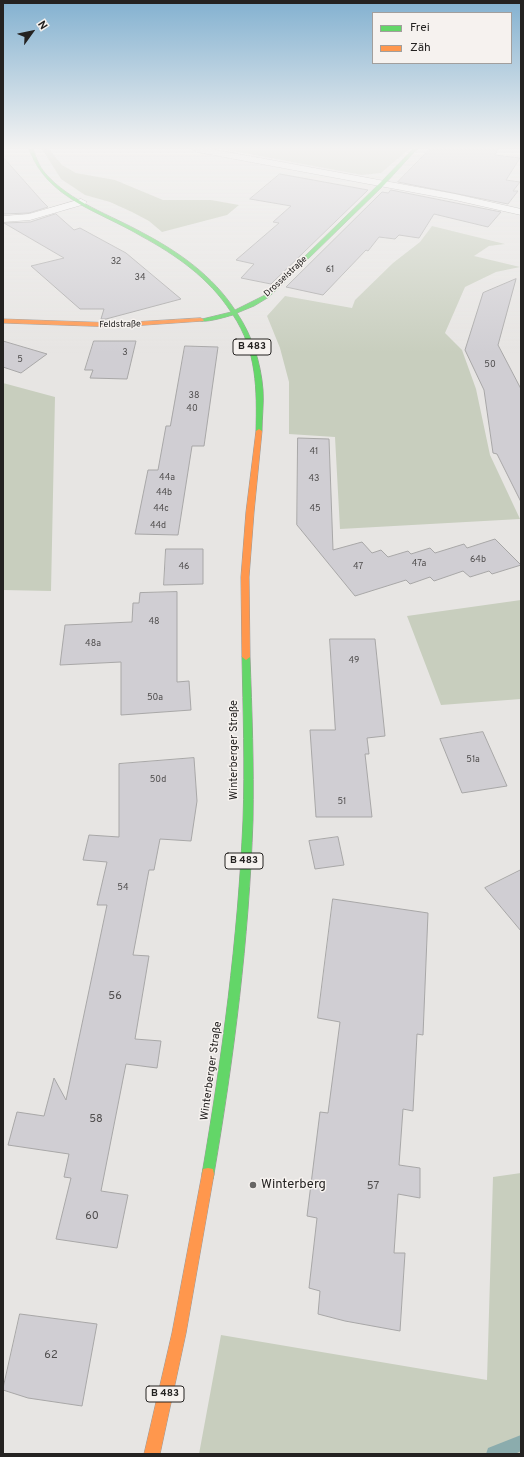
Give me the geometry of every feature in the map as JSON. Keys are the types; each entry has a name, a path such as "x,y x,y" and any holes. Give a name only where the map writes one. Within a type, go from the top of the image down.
{"main road":[{"name":"Winterberger Straße","path":"109,217 184,258 205,275 236,313 254,351 262,402 247,539 245,583 249,768 242,919 235,994 216,1128 179,1335 152,1454"},
{"name":"Drosselstraße","path":"236,313 267,296 348,217"},
{"name":"Feldstraße","path":"3,321 125,325 211,318 236,313"}],"street":[{"path":"3,219 30,217"}],"green space":[{"path":"141,217 219,217 162,232 149,221"},
{"path":"432,226 505,244 489,246 474,256 520,267 496,272 465,287 445,333 462,350 476,389 490,455 520,519 340,529 335,437 289,434 289,382 280,348 267,316 285,296 352,308 355,300 393,263 420,242"},
{"path":"3,383 55,397 51,591 3,590"},
{"path":"521,600 521,699 441,705 407,616"},
{"path":"521,1173 521,1454 199,1454 221,1335 487,1380 493,1177"}],"building":[{"path":"46,217 59,217 74,230 80,228 126,253 181,299 106,319 101,319 104,309 80,309 31,266 64,258 4,223 30,222"},
{"path":"279,217 340,217 271,284 241,278 254,264 236,260 279,223 273,222"},
{"path":"357,217 432,217 419,238 399,235 395,239 379,237 368,251 366,250 323,295 286,287"},
{"path":"446,217 497,217 488,227"},
{"path":"516,279 498,345 521,389 521,502 497,454 493,453 484,390 465,350 483,293"},
{"path":"3,341 47,354 21,373 3,367"},
{"path":"94,341 136,341 127,379 90,378 93,370 85,370"},
{"path":"185,346 218,347 204,446 192,446 178,535 135,534 148,470 158,470 166,426 170,426"},
{"path":"298,438 329,439 333,550 362,542 372,553 381,550 388,557 408,551 411,554 430,548 435,553 464,544 467,548 495,539 521,565 492,574 489,571 470,577 463,571 434,581 430,577 410,584 406,580 355,596 297,525"},
{"path":"166,549 203,549 203,584 164,585"},
{"path":"177,592 177,682 189,681 191,710 121,715 121,662 60,665 65,625 132,622 133,603 139,603 140,593"},
{"path":"330,639 375,639 385,736 367,738 369,754 365,754 372,817 316,817 310,730 335,730"},
{"path":"483,732 507,786 462,793 440,739"},
{"path":"194,758 197,801 191,841 160,839 154,870 149,870 133,955 149,956 135,1039 161,1041 157,1068 126,1064 101,1191 128,1195 117,1248 56,1239 71,1178 64,1177 69,1154 8,1145 17,1112 44,1116 54,1078 66,1100 107,905 97,905 107,862 83,860 89,835 119,837 119,764"},
{"path":"338,837 344,865 315,869 309,841"},
{"path":"521,870 521,931 485,888"},
{"path":"333,899 428,913 423,1035 417,1034 413,1111 403,1109 399,1165 420,1168 420,1198 398,1194 394,1253 405,1253 400,1331 345,1321 318,1314 320,1291 309,1288 317,1218 307,1216 320,1112 328,1113 340,1022 318,1018"},
{"path":"20,1314 97,1324 82,1406 28,1398 3,1390"}],"waterway":[{"path":"494,1454 521,1443"}],"traffic: fast":[{"path":"110,217 143,234 174,253 201,274 224,297 242,324 254,354 260,390 259,431"},
{"path":"201,320 236,312 267,296 348,217"},
{"path":"208,1174 217,1124 231,1023 246,871 249,769 246,657"}],"traffic: slow":[{"path":"3,321 117,325 201,320"},
{"path":"246,657 245,577 250,512 259,431"},
{"path":"152,1454 179,1333 208,1174"}],"place":[{"name":"Winterberg","path":"253,1185"}]}
